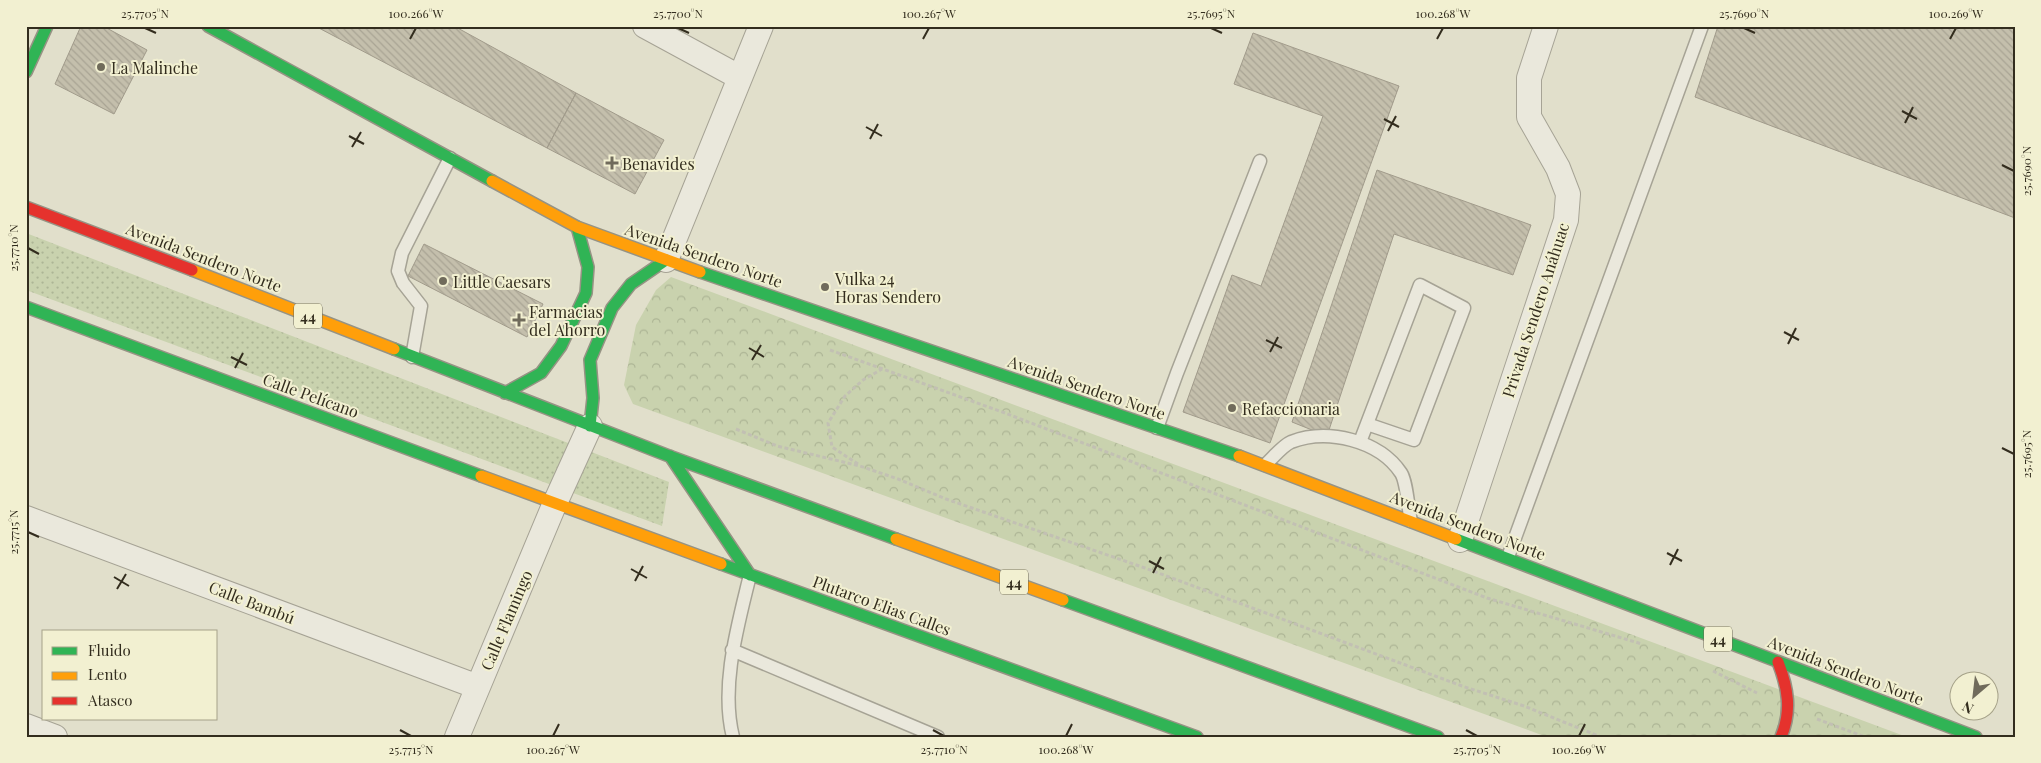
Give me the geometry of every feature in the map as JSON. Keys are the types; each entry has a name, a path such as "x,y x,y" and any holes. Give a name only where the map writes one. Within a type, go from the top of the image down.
{"main road":[{"path":"26,72 47,26"},
{"name":"Avenida Sendero Norte","path":"208,26 577,227 666,260 1265,465 1976,737"},
{"name":"Avenida Sendero Norte","path":"26,207 162,257 590,426 1432,736"},
{"path":"505,393 541,373 561,346 586,293 588,267 577,227"},
{"path":"590,426 593,398 590,360 612,308 632,284 666,260"},
{"name":"Calle Pelícano","path":"26,307 556,503"},
{"path":"670,456 750,575"},
{"name":"Plutarco Elias Calles","path":"556,503 1197,737"},
{"path":"1778,662 1786,684 1790,709 1780,737"}],"street":[{"path":"645,26 739,77"},
{"path":"666,260 761,26"},
{"name":"Privada Sendero Anáhuac","path":"1460,540 1566,220 1568,194 1558,168 1529,116 1529,78 1546,26"},
{"name":"Calle Flamingo","path":"457,737 590,426"},
{"name":"Calle Bambú","path":"26,518 478,687"},
{"path":"26,726 55,737"}],"lane":[{"path":"1508,558 1702,26"},
{"path":"412,357 421,306 403,283 398,271 402,253 450,158"},
{"path":"1157,428 1260,161"},
{"path":"1360,442 1420,284 1464,308 1414,440 1367,424"},
{"path":"1265,465 1289,443 1308,437 1343,438 1360,442 1388,458 1402,474 1411,521"},
{"path":"733,737 728,718 732,650 750,575"},
{"path":"732,650 938,737"}],"path":[{"path":"827,348 1005,413 1487,598 1648,646"},
{"path":"860,466 832,447 828,423 845,396 863,380 882,369"},
{"path":"736,430 777,446 860,466 898,479 946,499 1144,568 1462,686 1524,706 1601,737"},
{"path":"1712,670 1790,709 1865,737"}],"green space":[{"path":"26,233 669,482 662,526 26,290"},
{"path":"671,277 1907,737 1547,737 633,404 624,385 636,325 656,290"}],"building":[{"name":"La Malinche","path":"81,26 103,26 147,50 114,114 55,84"},
{"path":"315,26 454,26 576,93 547,148"},
{"path":"1718,26 2015,26 2015,218 1695,97"},
{"path":"1253,33 1399,86 1270,443 1183,412 1232,275 1261,286 1323,116 1234,84"},
{"path":"576,93 664,140 635,194 547,148"},
{"path":"1377,170 1531,225 1513,275 1394,234 1327,436 1292,422"},
{"path":"424,244 543,304 527,337 408,276"}],"traffic: fast":[{"path":"26,72 47,26"},
{"path":"208,26 492,181"},
{"path":"505,393 541,373 561,346 586,293 588,267 577,227"},
{"path":"590,426 593,398 590,360 612,308 631,284 666,260"},
{"path":"700,272 1239,456"},
{"path":"26,307 481,476"},
{"path":"394,349 669,456 896,539"},
{"path":"670,456 750,575"},
{"path":"1456,539 1976,737"},
{"path":"721,564 1197,737"},
{"path":"1063,600 1438,737"}],"traffic: slow":[{"path":"492,181 577,227 700,272"},
{"path":"192,270 394,349"},
{"path":"1239,456 1456,539"},
{"path":"481,476 721,564"},
{"path":"896,539 1063,600"}],"traffic: jam":[{"path":"26,207 192,270"},
{"path":"1778,662 1786,690 1788,709 1781,737"}],"place":[{"name":"La Malinche","path":"101,67"},
{"name":"Benavides","path":"612,163"},
{"name":"Little Caesars","path":"443,281"},
{"name":"Vulka 24 Horas Sendero","path":"825,287"},
{"name":"Farmacias del Ahorro","path":"519,320"},
{"name":"Refaccionaria","path":"1232,408"}]}
